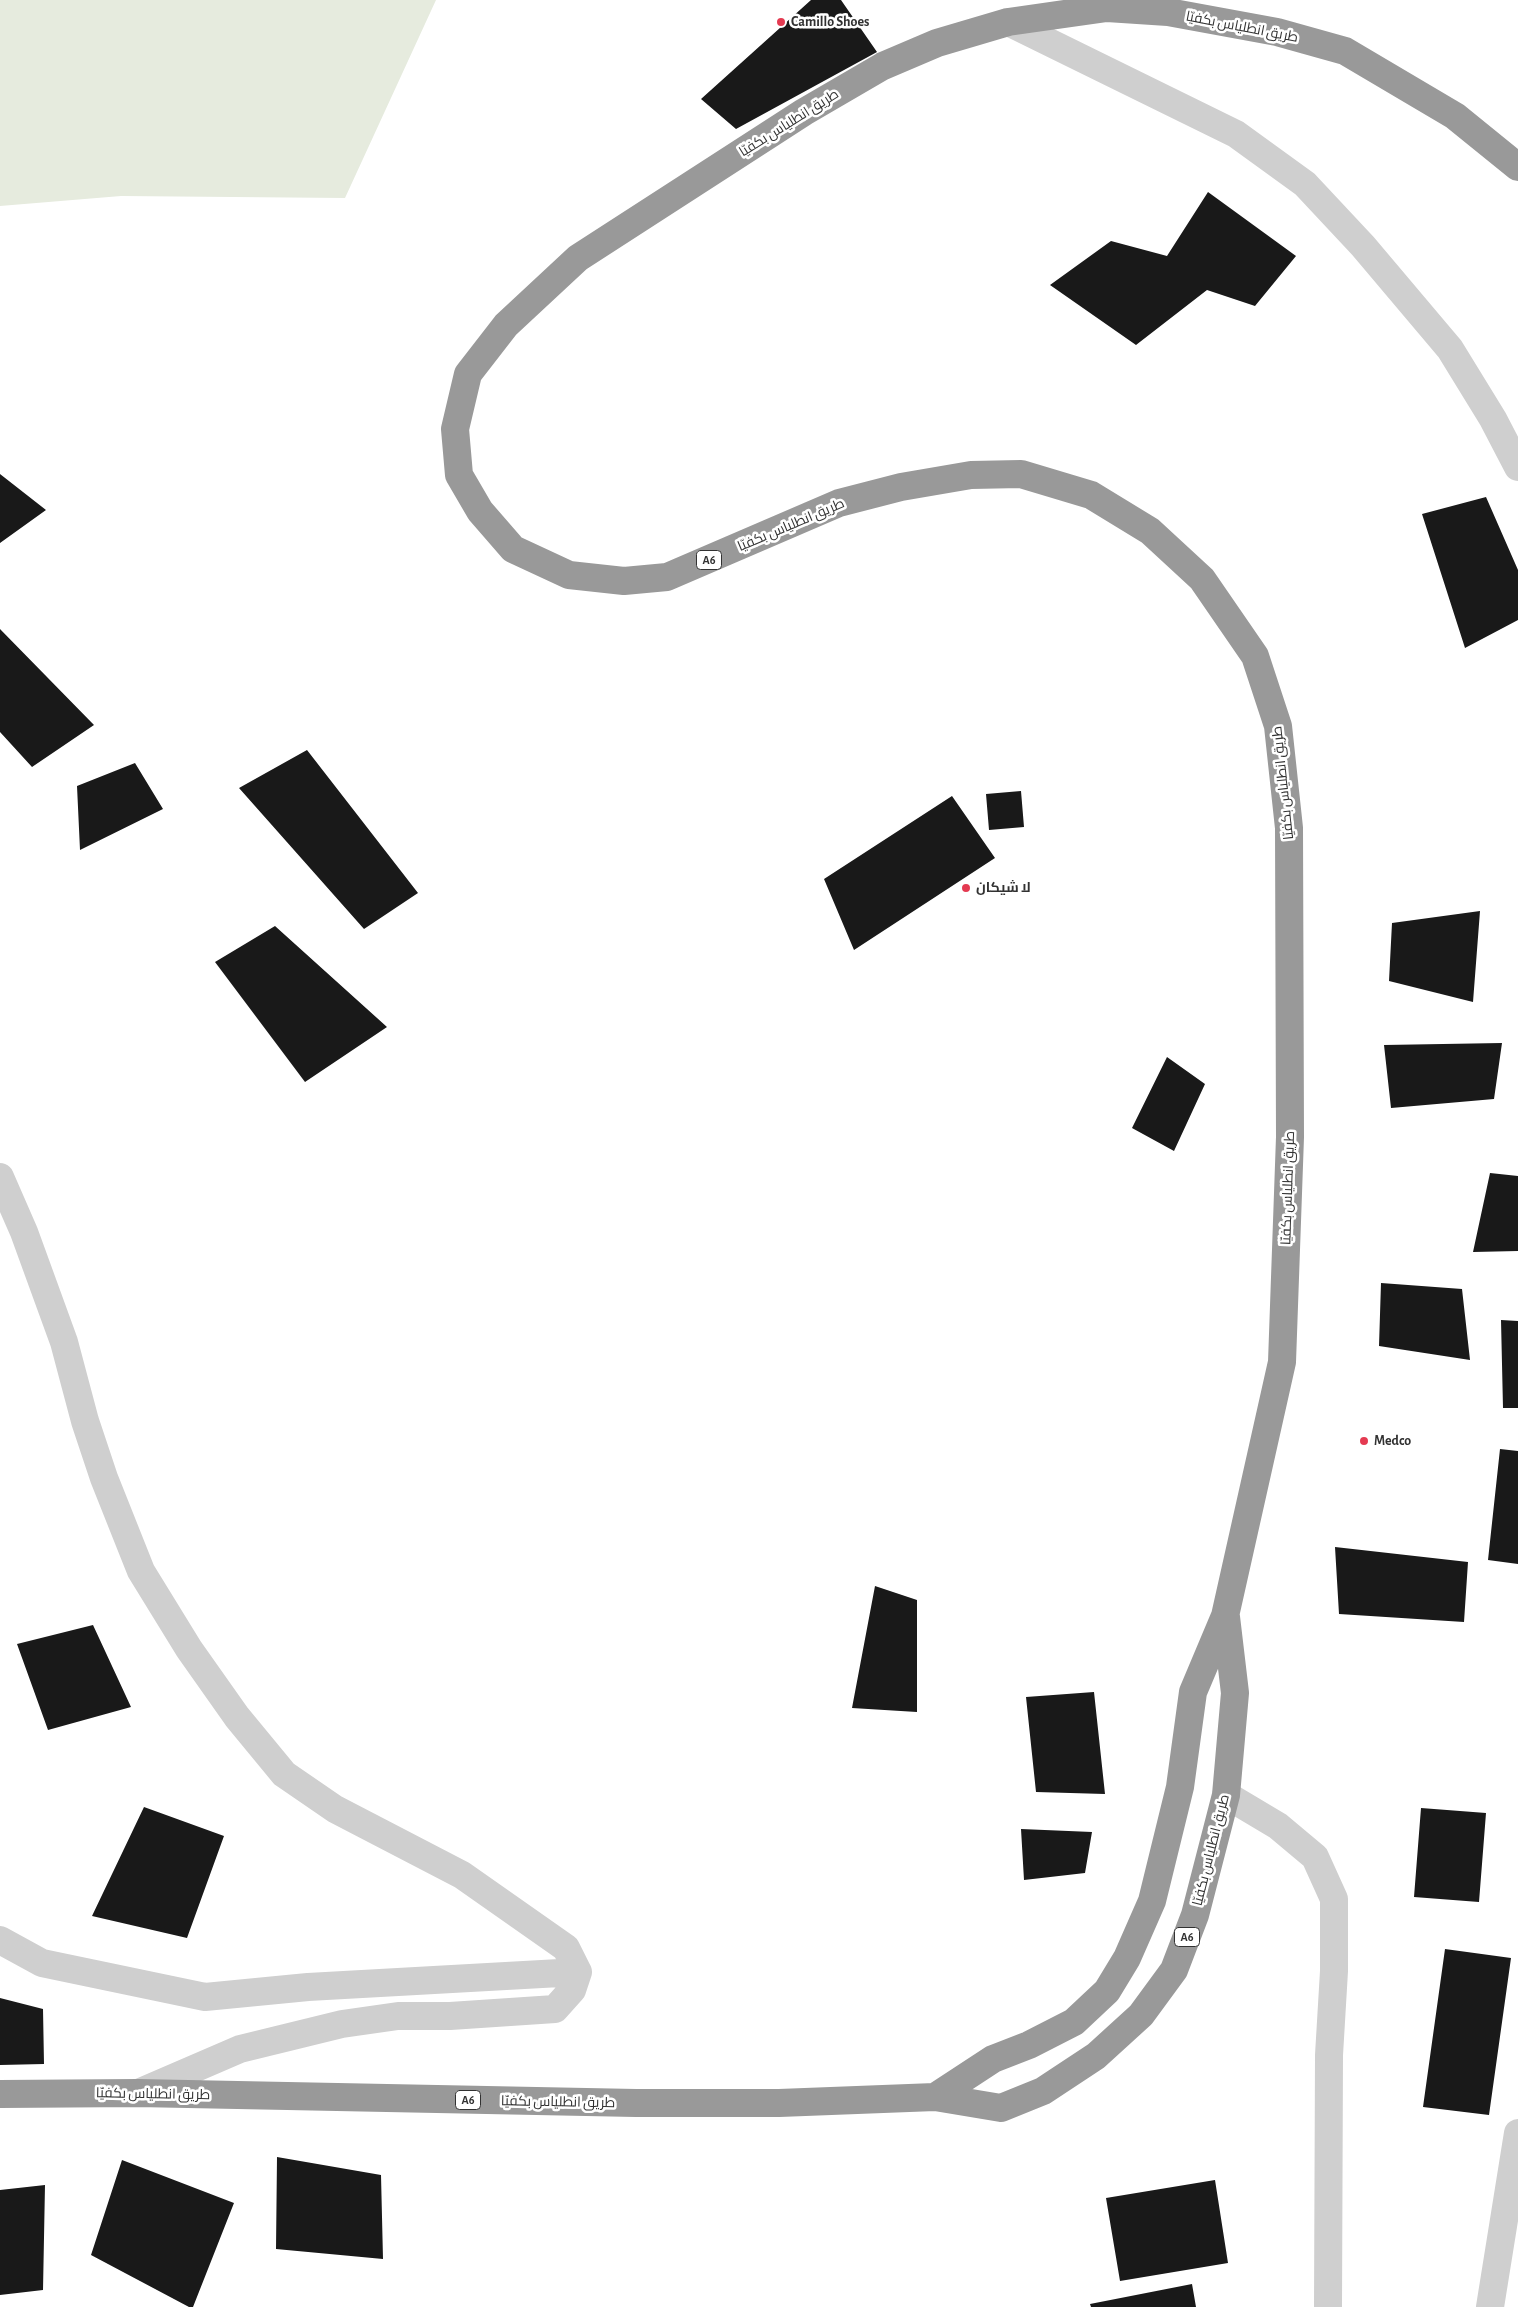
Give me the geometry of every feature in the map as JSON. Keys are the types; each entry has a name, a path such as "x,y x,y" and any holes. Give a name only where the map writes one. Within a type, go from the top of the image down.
{"highway":[{"name":"طريق انطلياس بكفيّا","path":"935,2096 993,2059 1028,2045 1074,2022 1107,1991 1127,1958 1152,1901 1157,1882 1180,1787 1194,1692 1225,1616 1282,1362 1290,1137 1289,828 1278,726 1255,656 1202,579 1150,530 1091,495 1021,474 971,475 901,487 838,503 666,577 624,581 568,575 513,549 480,511 459,475 455,429 468,374 506,326 578,258 804,112 883,66 937,44 1008,22 1107,8 1168,12 1277,32 1346,51 1455,116 1518,166"},
{"name":"طريق انطلياس بكفيّا","path":"0,2094 138,2093 636,2103 779,2103 935,2096 1001,2108 1043,2091 1096,2056 1141,2015 1174,1970 1195,1915 1226,1794 1236,1693 1225,1616"}],"street":[{"path":"1008,22 1236,134 1305,184 1363,246 1450,349 1493,419 1518,467"},
{"path":"0,1177 24,1232 64,1342 85,1421 104,1478 141,1571 189,1649 232,1709 284,1774 336,1809 462,1875 566,1948 578,1972 572,1990 556,2009 450,2016 398,2016 342,2024 240,2049 138,2093"},
{"path":"1226,1794 1278,1826 1316,1857 1334,1899 1334,1970 1329,2055 1328,2307"},
{"path":"0,1940 42,1964 205,1997 308,1987 578,1972"},
{"path":"1490,2307 1518,2133"}],"shaded area":[{"path":"0,0 436,0 345,198 121,196 0,206"}],"building":[{"path":"811,0 841,0 877,52 736,129 701,99"},
{"path":"1208,192 1296,256 1255,306 1207,290 1136,345 1050,285 1111,241 1167,256"},
{"path":"0,474 46,510 0,543"},
{"path":"1486,497 1518,570 1518,620 1465,648 1422,514"},
{"path":"0,629 94,725 32,767 0,732"},
{"path":"307,750 418,893 364,929 239,788"},
{"path":"135,763 163,809 80,850 77,786"},
{"path":"1021,791 1024,827 989,830 986,794"},
{"path":"952,796 995,858 854,950 824,879"},
{"path":"1480,911 1473,1002 1389,981 1392,923"},
{"path":"275,926 387,1027 305,1082 215,962"},
{"path":"1502,1043 1494,1099 1391,1108 1384,1045"},
{"path":"1167,1057 1205,1084 1174,1151 1132,1128"},
{"path":"1490,1173 1518,1176 1518,1251 1473,1252"},
{"path":"1381,1283 1462,1289 1470,1360 1379,1346"},
{"path":"1501,1320 1518,1321 1518,1408 1503,1408"},
{"path":"1500,1449 1518,1451 1518,1564 1488,1560"},
{"path":"1335,1547 1468,1562 1464,1622 1339,1614"},
{"path":"875,1586 917,1600 917,1712 852,1708"},
{"path":"93,1625 131,1707 48,1730 17,1644"},
{"path":"1094,1692 1105,1794 1036,1792 1026,1697"},
{"path":"144,1807 224,1836 187,1938 92,1916"},
{"path":"1421,1808 1486,1813 1479,1902 1414,1897"},
{"path":"1021,1829 1092,1832 1085,1873 1024,1880"},
{"path":"1445,1949 1511,1958 1489,2115 1423,2107"},
{"path":"0,1998 43,2009 44,2064 0,2065"},
{"path":"277,2157 381,2175 383,2259 276,2249"},
{"path":"122,2160 234,2203 193,2307 189,2307 91,2255"},
{"path":"1215,2180 1228,2263 1120,2281 1106,2198"},
{"path":"45,2185 43,2290 0,2295 0,2190"},
{"path":"1192,2284 1196,2307 1091,2307 1090,2304"}],"place":[{"name":"Camillo Shoes","path":"781,22"},
{"name":"لا شيكان","path":"966,888"},
{"name":"Medco","path":"1364,1441"}]}
